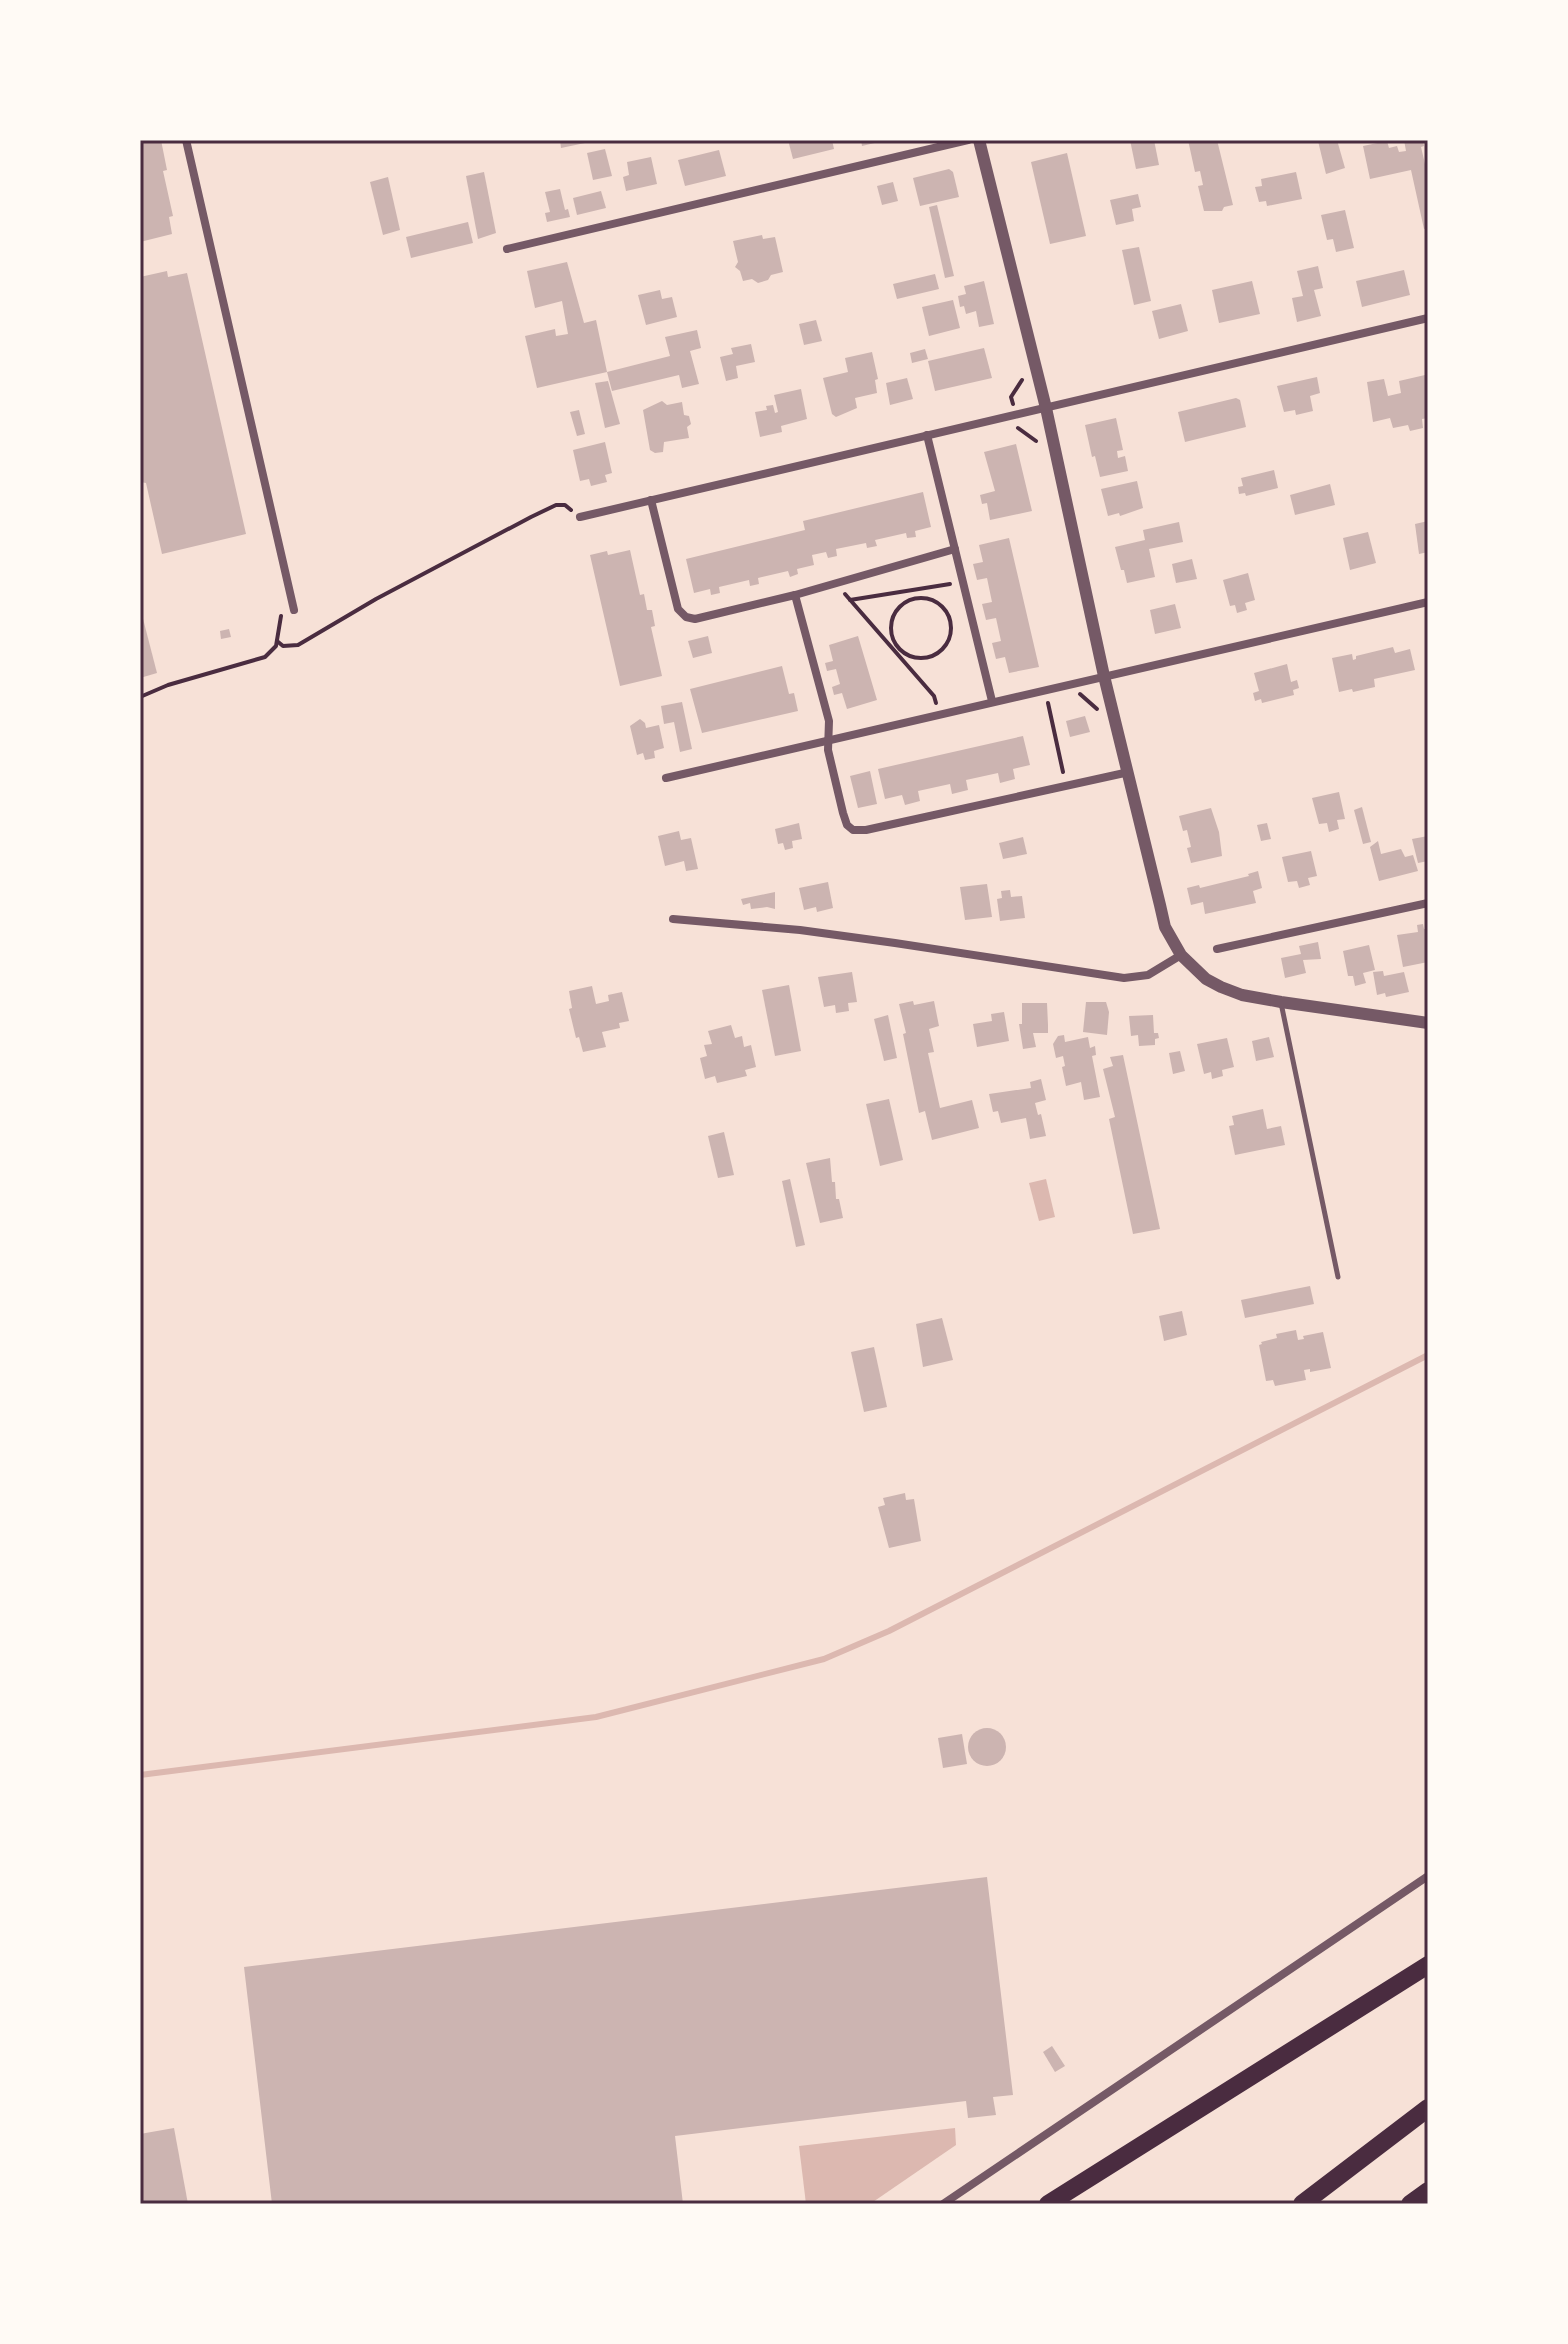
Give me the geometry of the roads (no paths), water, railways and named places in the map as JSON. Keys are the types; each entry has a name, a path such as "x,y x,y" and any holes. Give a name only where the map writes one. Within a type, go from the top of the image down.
{"highway":[{"path":"1048,2204 1428,1965"},
{"path":"1302,2204 1428,2108"},
{"path":"1410,2204 1428,2191"}],"street":[{"path":"186,140 294,610"},
{"path":"507,249 968,140"},
{"path":"979,140 1046,408 1104,676 1165,927 1181,955 1206,979 1242,995 1428,1023"},
{"path":"580,517 1428,318"},
{"path":"927,435 992,701"},
{"path":"651,500 678,609 686,617 703,618 795,595 955,549"},
{"path":"795,595 829,721 828,750 843,813 847,825 853,830 866,830 1129,772"},
{"path":"666,778 1428,602"},
{"path":"1217,949 1428,903"},
{"path":"673,919 895,943 1118,978 1148,975 1181,955"},
{"path":"943,2204 1428,1876"}],"lane":[{"path":"1281,1002 1338,1277"}],"waterway":[{"path":"140,1775 596,1717 824,1659 889,1631 1428,1355"}]}
